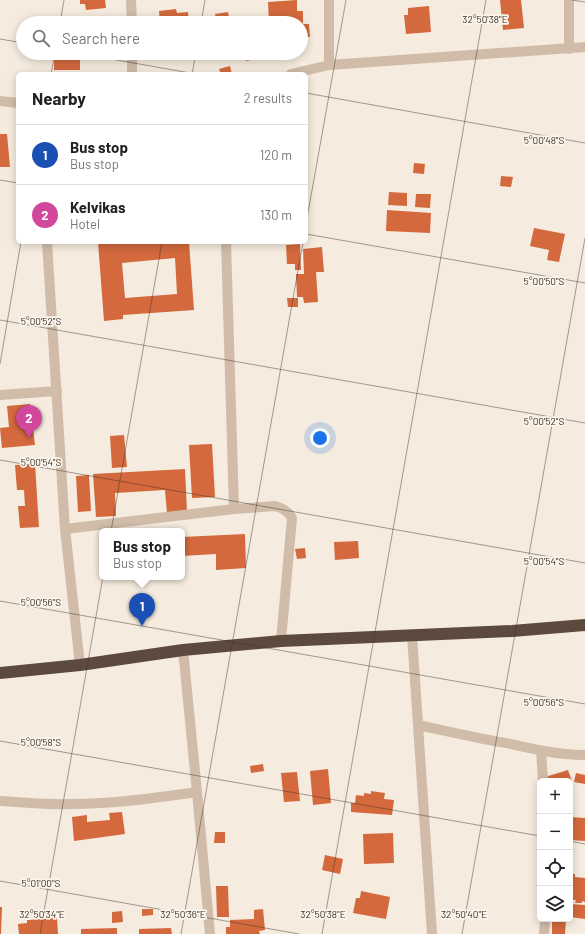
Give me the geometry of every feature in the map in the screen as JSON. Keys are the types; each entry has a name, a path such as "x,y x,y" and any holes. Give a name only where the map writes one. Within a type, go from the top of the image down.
{"highway":[{"path":"0,673 80,665 183,650 281,640 512,631 585,625"}],"street":[{"path":"131,0 132,16"},
{"path":"329,65 330,0"},
{"path":"569,0 569,49"},
{"path":"299,72 329,65 585,48"},
{"path":"132,60 132,72"},
{"path":"0,101 16,103"},
{"path":"47,244 65,529 80,665"},
{"path":"226,244 234,509"},
{"path":"0,395 57,391"},
{"path":"65,529 234,509 275,506 286,510 292,518 281,640"},
{"path":"412,635 432,934"},
{"path":"183,650 210,934"},
{"path":"418,724 541,751 570,755 585,755"},
{"path":"541,751 543,778"},
{"path":"0,801 51,804 103,803 142,800 197,792"},
{"path":"544,934 545,922"}],"building":[{"path":"80,0 105,0 106,8 86,10 85,4 80,4"},
{"path":"297,0 297,11 303,11 303,16 269,16 268,2"},
{"path":"500,0 521,0 524,28 503,30"},
{"path":"429,6 431,32 406,34 404,15 408,15 408,8"},
{"path":"176,9 177,13 188,12 188,16 159,16 159,11"},
{"path":"228,12 229,16 215,16 215,14"},
{"path":"308,24 309,24 310,37 308,37"},
{"path":"54,60 80,60 80,70 54,70"},
{"path":"230,66 232,72 220,72 219,69"},
{"path":"0,134 7,134 10,167 0,167"},
{"path":"414,163 425,164 424,174 413,173"},
{"path":"501,176 513,177 511,187 500,186"},
{"path":"389,192 407,193 407,206 388,205"},
{"path":"416,194 431,194 430,208 415,207"},
{"path":"387,210 431,213 430,233 386,231"},
{"path":"534,228 565,234 559,262 547,260 549,250 530,246"},
{"path":"98,244 189,244 194,310 123,315 123,319 104,321","holes":["175,258 177,294 125,298 122,263"]},
{"path":"300,244 301,270 295,270 295,264 287,264 286,245"},
{"path":"322,247 324,272 316,272 318,302 304,303 303,297 297,297 296,274 304,274 303,249"},
{"path":"287,298 298,298 298,307 288,307"},
{"path":"30,404 35,445 2,448 0,428 9,427 7,406"},
{"path":"124,435 127,467 112,468 110,436"},
{"path":"212,444 215,497 192,498 189,445"},
{"path":"35,464 39,527 20,528 18,506 25,506 24,490 17,490 15,465"},
{"path":"185,469 187,512 167,513 165,490 115,493 116,516 96,517 93,474"},
{"path":"89,475 91,511 78,512 76,476"},
{"path":"245,534 246,568 216,570 216,554 185,556 185,537"},
{"path":"358,541 359,558 335,560 334,542"},
{"path":"305,548 306,558 297,559 295,549"},
{"path":"263,764 264,771 251,773 250,766"},
{"path":"328,769 331,803 313,805 310,771"},
{"path":"568,770 571,778 545,778"},
{"path":"297,772 300,801 284,802 281,773"},
{"path":"576,773 585,775 585,784 574,782"},
{"path":"371,791 385,793 384,799 394,800 392,815 351,812 351,803 355,803 356,795 364,796 364,793 371,794"},
{"path":"122,812 125,834 74,841 72,817 87,815 87,822 110,820 109,813"},
{"path":"573,817 585,818 585,841 573,840"},
{"path":"215,832 225,832 225,843 214,843"},
{"path":"393,833 394,863 364,864 363,834"},
{"path":"325,855 343,859 340,874 322,870"},
{"path":"573,874 575,874 575,877 585,878 585,902 582,901 582,903 575,903 576,900 573,900"},
{"path":"216,886 228,886 229,917 217,917"},
{"path":"361,891 390,897 386,919 353,913 356,898 360,898"},
{"path":"573,904 585,905 585,919 573,917"},
{"path":"0,907 2,907 1,934 0,934"},
{"path":"142,909 153,909 153,915 142,916"},
{"path":"263,909 265,930 259,931 260,934 226,934 226,927 230,927 230,920 254,919 254,910"},
{"path":"122,911 123,922 112,923 112,912"},
{"path":"57,918 58,934 19,934 18,924 27,923 27,920"},
{"path":"552,922 566,922 565,934 552,934"},
{"path":"117,928 117,934 81,934 81,929"},
{"path":"171,928 172,934 139,934 139,929"}],"place":[{"name":"Kelvikas","path":"29,438"},
{"name":"Bus stop","path":"142,626"}]}
